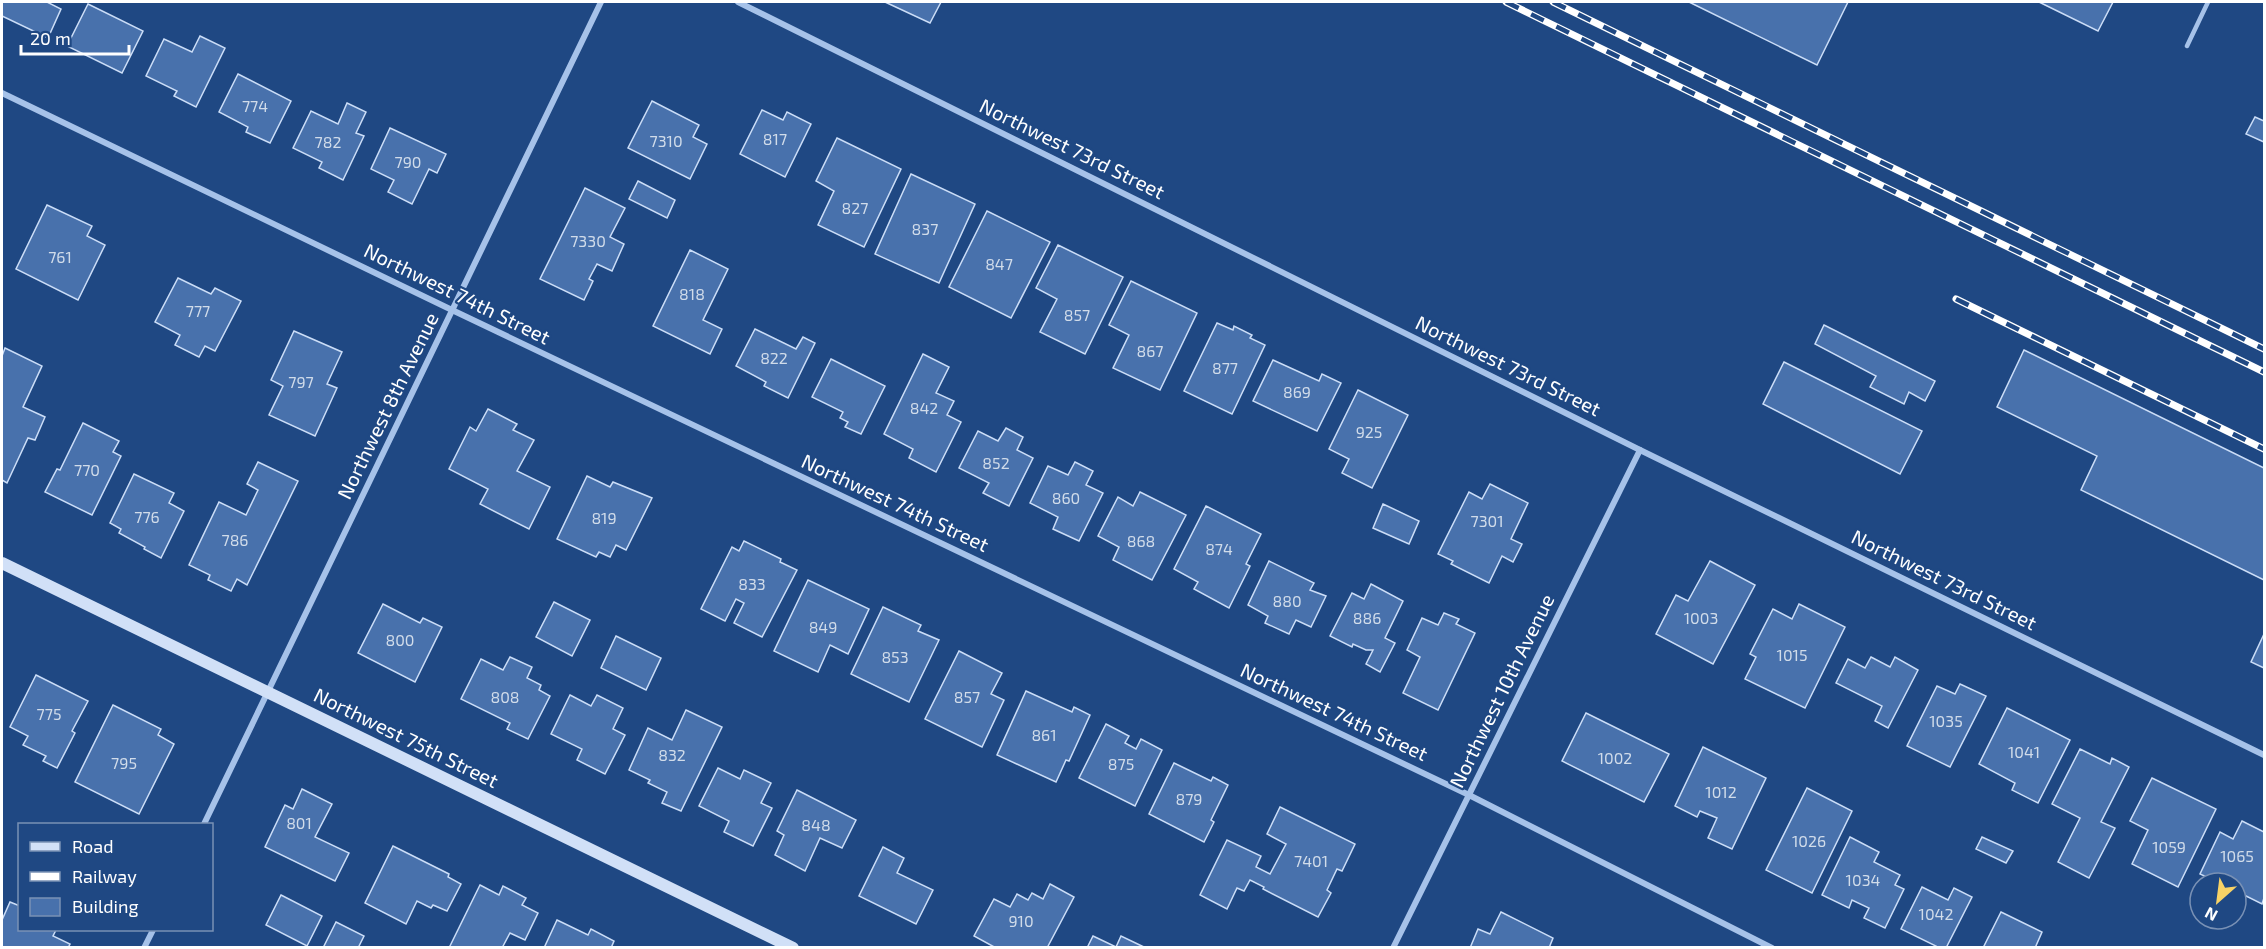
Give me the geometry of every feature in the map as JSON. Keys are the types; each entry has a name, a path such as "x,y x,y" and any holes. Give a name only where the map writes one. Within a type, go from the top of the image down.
{"street":[{"name":"Northwest 8th Avenue","path":"205,823 601,2"},
{"name":"Northwest 73rd Street","path":"738,2 1640,450 2265,755"},
{"name":"Northwest 74th Street","path":"2,93 1469,795 1772,948"},
{"name":"Northwest 10th Avenue","path":"1393,948 1640,450"},
{"name":"Northwest 75th Street","path":"2,563 793,948"},
{"path":"144,948 152,931"}],"lane":[{"path":"2187,46 2208,2"}],"building":[{"path":"2,2 47,2 61,9 48,38 2,16"},
{"path":"885,2 941,2 930,23"},
{"path":"1689,2 1848,2 1817,65"},
{"path":"2039,2 2113,2 2098,31"},
{"path":"88,4 143,31 122,73 67,46"},
{"path":"200,36 225,48 196,107 174,96 177,91 146,76 164,39 192,52"},
{"path":"238,74 291,101 270,143 246,132 248,127 219,112"},
{"path":"652,101 699,125 693,137 707,144 690,179 628,148"},
{"path":"347,103 366,112 356,133 364,136 343,180 319,168 322,162 293,148 311,111 338,124"},
{"path":"762,110 783,120 787,112 811,124 785,177 740,154"},
{"path":"2255,117 2264,121 2264,142 2246,134"},
{"path":"390,128 446,154 437,173 429,169 412,204 388,192 394,180 371,169"},
{"path":"837,138 901,169 864,247 818,225 834,191 816,181"},
{"path":"911,174 975,204 939,283 875,254"},
{"path":"638,181 675,200 667,218 629,199"},
{"path":"585,188 625,208 610,237 624,244 612,271 597,264 589,279 593,281 584,300 540,279"},
{"path":"47,205 92,226 87,236 105,245 78,300 16,269"},
{"path":"987,211 1050,242 1011,318 949,287"},
{"path":"1058,245 1123,277 1085,354 1040,332 1057,299 1036,288"},
{"path":"690,250 728,269 703,320 722,329 710,354 653,326"},
{"path":"178,278 211,294 215,288 241,301 215,351 205,346 199,357 175,345 180,335 155,322"},
{"path":"1131,281 1197,313 1160,390 1113,368 1129,335 1109,325"},
{"path":"1217,323 1233,330 1234,326 1252,335 1250,338 1265,345 1232,414 1184,391"},
{"path":"1824,325 1935,381 1925,401 1909,392 1904,404 1870,387 1876,376 1815,344"},
{"path":"755,329 796,349 803,337 815,343 788,398 764,386 766,382 736,366"},
{"path":"294,331 342,352 327,384 337,388 315,436 269,415 283,386 271,380"},
{"path":"5,348 42,366 23,407 45,417 35,440 28,438 7,483 2,480 2,356"},
{"path":"2024,350 2264,468 2264,580 2081,490 2097,456 1997,407"},
{"path":"923,354 949,367 936,393 954,401 947,415 961,422 936,472 909,458 913,449 884,434"},
{"path":"831,359 885,386 861,434 845,427 848,422 840,418 843,412 812,397"},
{"path":"1273,360 1319,381 1322,374 1341,383 1317,431 1253,401"},
{"path":"1784,362 1922,431 1900,474 1763,404"},
{"path":"1358,390 1408,415 1372,488 1342,473 1349,459 1329,449"},
{"path":"488,409 517,424 513,430 534,440 517,471 550,487 529,529 480,504 488,489 449,469 470,427 476,431"},
{"path":"83,423 119,441 113,452 121,456 92,515 45,492 57,469 60,470"},
{"path":"1006,428 1023,437 1017,450 1033,458 1009,506 983,493 989,483 959,468 978,431 998,441"},
{"path":"258,462 298,481 247,585 237,579 231,591 208,580 210,575 189,565 219,502 246,515 258,490 247,484"},
{"path":"1075,462 1093,471 1086,485 1103,493 1079,541 1053,529 1058,517 1030,503 1048,466 1068,475"},
{"path":"134,474 174,493 169,503 184,511 161,558 119,533 121,529 110,523"},
{"path":"587,476 610,487 613,482 652,498 626,550 616,545 610,557 599,552 596,557 557,539"},
{"path":"1490,484 1528,503 1511,539 1522,544 1513,562 1502,556 1489,583 1451,564 1453,561 1438,554 1469,492 1482,499"},
{"path":"1140,492 1186,515 1152,580 1113,560 1119,547 1098,536 1118,497 1133,506"},
{"path":"1383,504 1419,521 1409,544 1373,528"},
{"path":"1206,506 1261,534 1246,564 1250,566 1229,608 1194,589 1198,582 1174,569"},
{"path":"744,541 781,559 780,562 797,570 762,637 734,623 744,603 736,599 725,621 701,609 732,547 739,551"},
{"path":"1269,561 1314,583 1310,590 1326,596 1311,627 1296,620 1289,634 1265,623 1268,616 1248,605"},
{"path":"1710,561 1755,585 1713,664 1656,634 1676,595 1688,601"},
{"path":"808,580 869,609 848,654 830,645 818,672 774,651"},
{"path":"1371,584 1403,601 1385,638 1395,643 1380,672 1366,664 1373,650 1366,650 1353,644 1352,647 1330,636 1352,593 1364,599"},
{"path":"554,602 590,620 572,656 536,637"},
{"path":"383,604 420,623 423,618 442,627 415,682 358,653"},
{"path":"1799,604 1845,627 1805,708 1745,679 1756,657 1750,654 1773,609 1792,619"},
{"path":"883,607 921,625 918,631 939,640 909,702 851,674"},
{"path":"1444,613 1459,619 1456,624 1475,633 1438,710 1403,693 1420,657 1407,650 1422,618 1438,625"},
{"path":"2264,634 2264,668 2251,662"},
{"path":"616,636 661,658 646,690 601,668"},
{"path":"959,651 1002,673 991,694 1004,700 982,747 925,719"},
{"path":"510,657 532,667 527,678 541,685 539,690 550,696 528,739 507,729 510,723 461,699 481,659 503,670"},
{"path":"1871,657 1890,667 1895,657 1918,670 1888,728 1875,721 1882,706 1836,683 1848,659 1865,668"},
{"path":"36,675 88,701 72,731 75,733 57,768 43,761 46,756 23,745 28,736 10,727"},
{"path":"1960,684 1986,696 1950,767 1907,746 1937,686 1955,694"},
{"path":"1026,691 1072,712 1074,707 1090,715 1069,761 1066,760 1056,782 997,755"},
{"path":"570,695 591,706 597,695 623,708 613,729 625,735 605,774 577,760 582,749 551,734"},
{"path":"113,705 161,729 158,735 174,744 139,814 75,782"},
{"path":"2007,708 2070,740 2038,803 2012,790 2015,783 1979,764"},
{"path":"686,710 722,727 681,811 662,803 667,792 648,783 650,780 629,770 648,728 672,740"},
{"path":"1586,713 1669,754 1644,802 1562,761"},
{"path":"1106,724 1129,736 1125,743 1136,749 1141,739 1162,750 1135,806 1079,778"},
{"path":"1703,747 1766,778 1732,849 1708,838 1717,818 1700,811 1697,817 1675,806"},
{"path":"2080,749 2110,764 2112,758 2129,767 2101,822 2115,828 2089,878 2058,862 2080,818 2052,804"},
{"path":"1174,763 1211,781 1213,777 1228,785 1211,820 1214,822 1204,842 1149,814"},
{"path":"718,768 740,779 744,770 771,783 761,803 772,808 753,846 724,832 729,821 699,806"},
{"path":"2152,778 2216,809 2178,887 2132,864 2148,830 2130,821"},
{"path":"1807,788 1852,811 1812,893 1766,870"},
{"path":"302,789 332,804 315,837 349,853 335,881 265,847 285,805 293,809"},
{"path":"797,790 856,820 842,848 820,838 805,871 775,855 784,835 777,831"},
{"path":"1280,807 1355,844 1342,871 1337,869 1327,890 1331,893 1318,917 1250,880 1244,891 1237,888 1227,909 1200,895 1227,840 1261,856 1256,867 1270,874 1286,844 1267,834"},
{"path":"2242,821 2264,832 2264,898 2262,904 2248,897 2248,871 2201,871 2220,832 2233,839"},
{"path":"1850,837 1879,852 1874,862 1900,875 1895,885 1904,889 1885,928 1864,918 1869,908 1852,900 1849,908 1822,895"},
{"path":"1982,837 2013,851 2006,863 1976,849"},
{"path":"393,846 449,874 448,877 461,884 447,911 433,905 431,908 417,901 406,924 365,903"},
{"path":"883,847 904,858 897,873 933,890 916,924 859,896"},
{"path":"1050,884 1074,897 1047,948 996,948 974,936 994,899 1010,907 1017,894 1028,900 1032,893 1043,899"},
{"path":"480,885 499,895 503,886 526,898 522,905 538,913 525,940 510,933 502,948 449,948"},
{"path":"1922,887 1948,900 1954,888 1972,897 1946,948 1935,948 1936,946 1901,929"},
{"path":"281,895 322,916 307,946 266,925"},
{"path":"10,902 18,905 18,931 56,931 53,936 70,944 68,948 2,948 2,920"},
{"path":"1501,912 1553,938 1549,948 1470,948 1478,929 1490,934"},
{"path":"2001,912 2042,932 2035,948 1983,948"},
{"path":"557,920 588,935 591,929 614,941 611,948 544,948"},
{"path":"336,922 364,936 358,948 323,948"},
{"path":"1093,936 1116,947 1121,936 1146,948 1087,948"}],"railway":[{"path":"1506,2 2264,372"},
{"path":"1553,2 2264,349"},
{"path":"1956,299 2264,449"}]}
